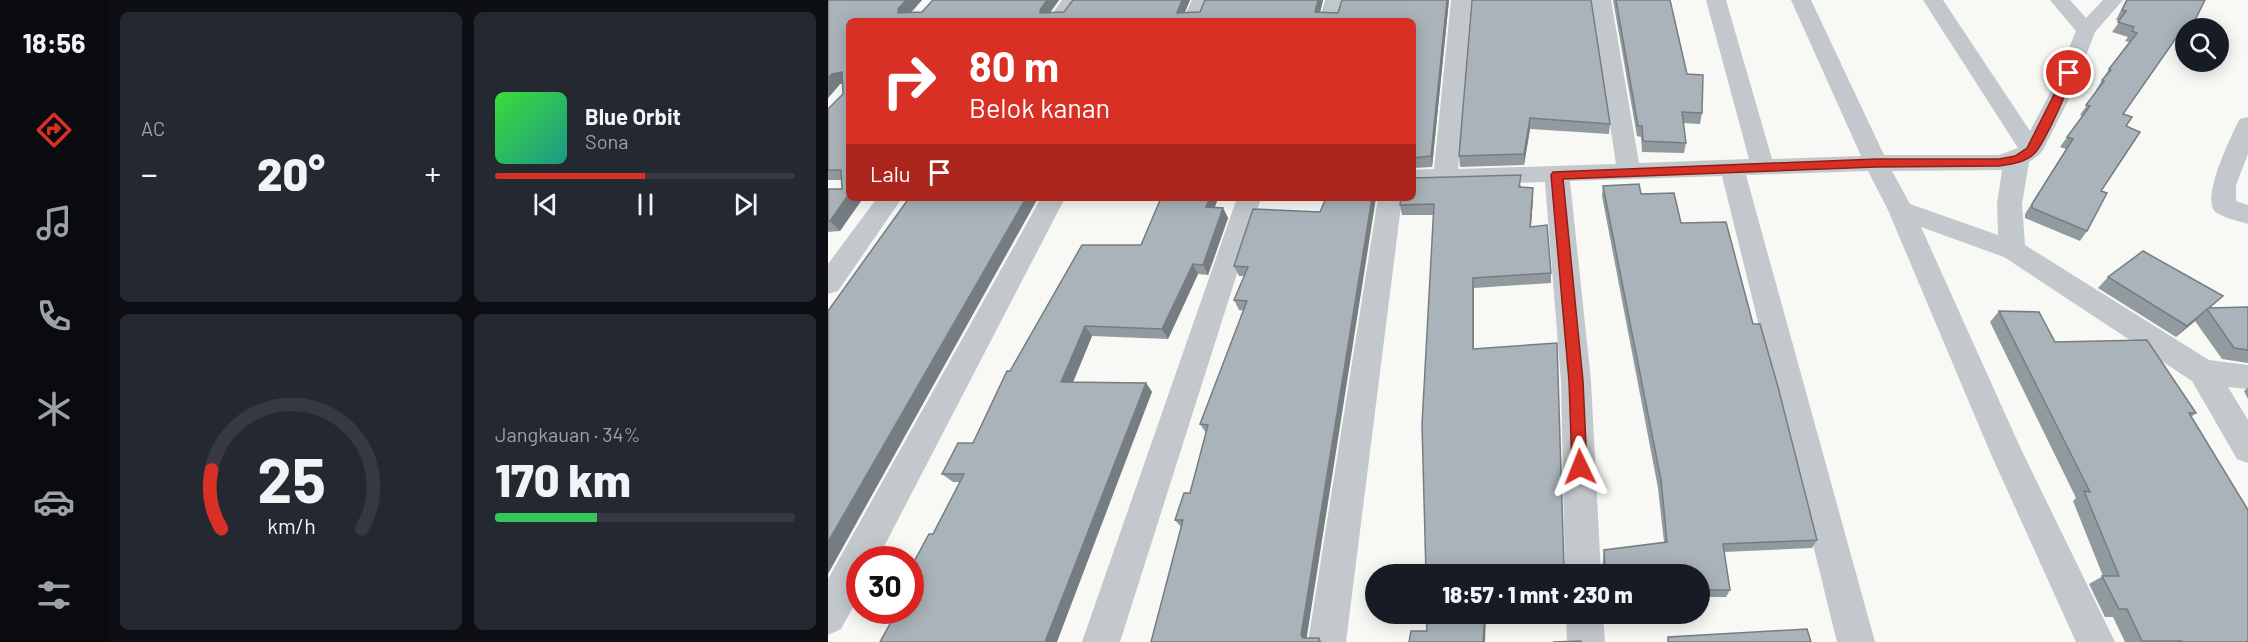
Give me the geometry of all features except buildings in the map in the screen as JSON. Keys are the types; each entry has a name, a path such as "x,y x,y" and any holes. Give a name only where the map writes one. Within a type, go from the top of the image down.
{"street":[{"path":"1059,18 1072,0"},
{"path":"1193,18 1202,0"},
{"path":"1330,18 1335,0"},
{"path":"1445,177 1461,0"},
{"path":"1601,0 1629,172"},
{"path":"1716,0 1763,168"},
{"path":"1801,0 1876,163 1901,210 2006,452 2096,642"},
{"path":"1933,0 2025,154"},
{"path":"2060,0 2086,30"},
{"path":"2013,250 2008,220 2009,190 2025,154 2061,95 2086,30 2113,0"},
{"path":"2248,124 2224,185 2224,206 2248,215"},
{"path":"1416,178 1876,163 1999,163 2025,154"},
{"path":"1732,169 1856,642"},
{"path":"1557,175 1576,381 1583,564"},
{"path":"828,284 888,201"},
{"path":"828,616 1051,201"},
{"path":"1101,642 1248,201"},
{"path":"1327,642 1390,201"},
{"path":"1901,210 2013,250 2203,372 2248,449"},
{"path":"2203,372 2248,376"},
{"path":"1585,624 1586,642"}],"route":[{"path":"1580,467 1576,381 1557,175 1876,163 1999,163 2019,159 2031,150 2061,95 2069,73"}]}
